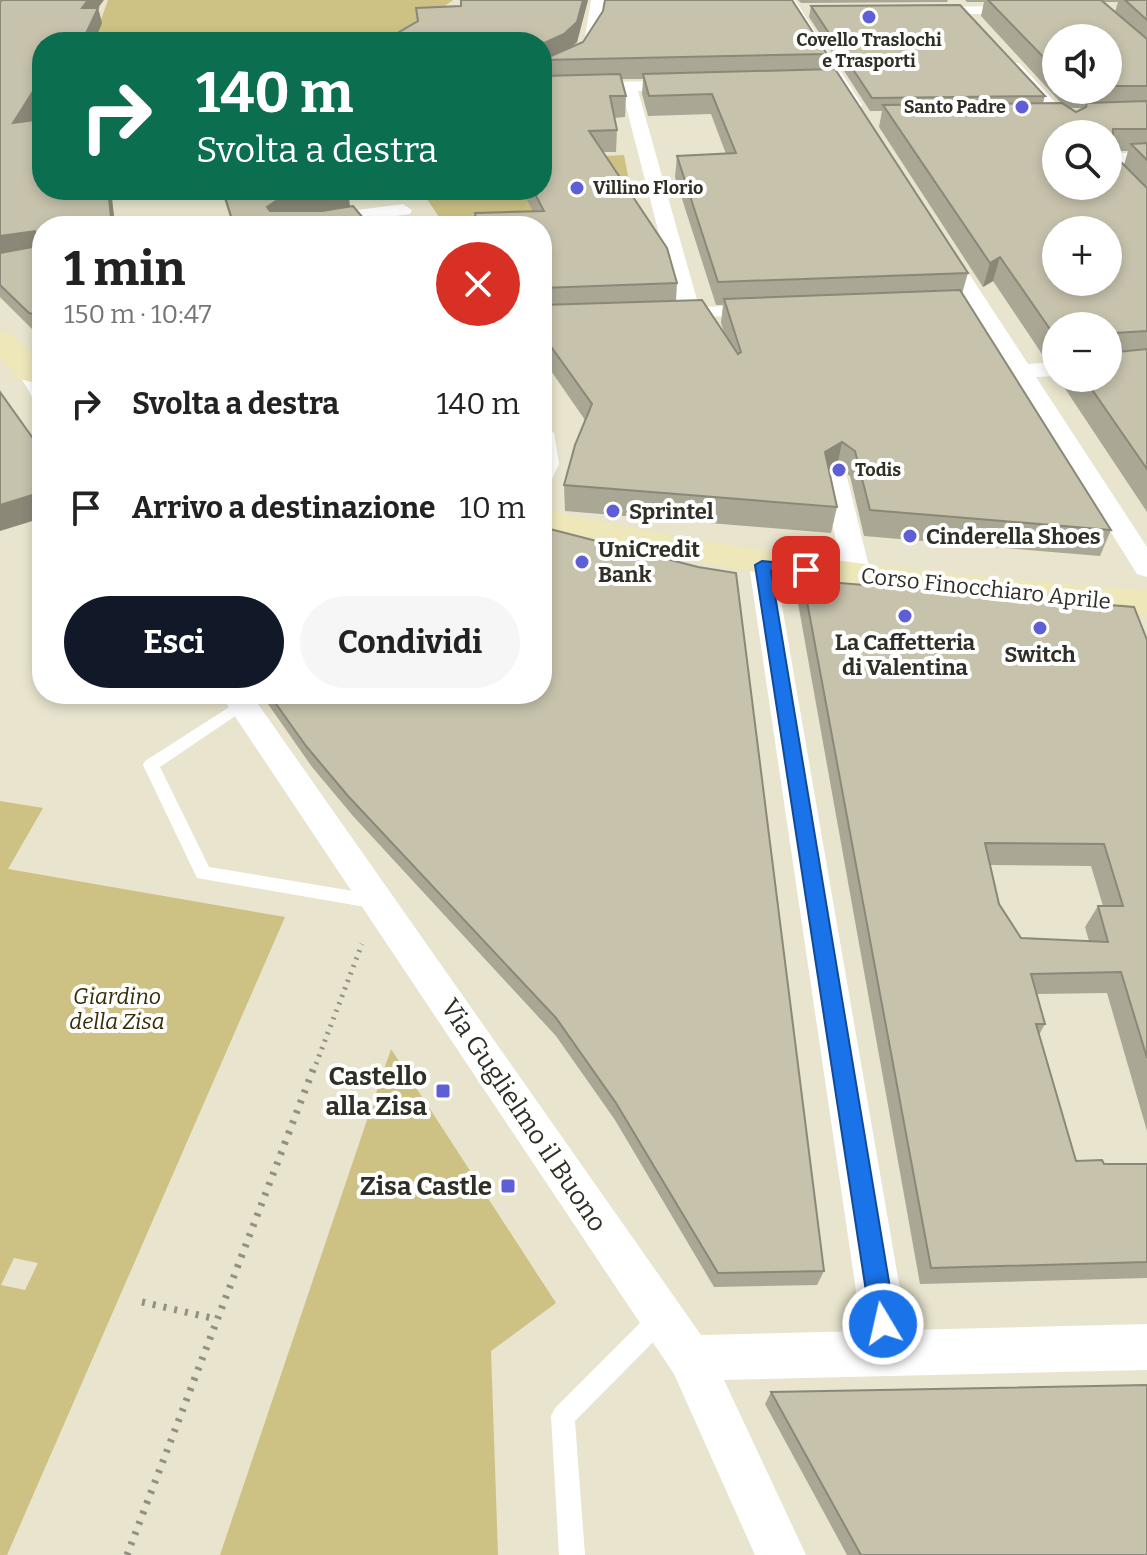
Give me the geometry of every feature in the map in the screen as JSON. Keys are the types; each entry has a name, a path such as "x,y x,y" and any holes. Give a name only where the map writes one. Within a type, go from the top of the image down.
{"street":[{"path":"566,62 591,44 596,34 598,0"},
{"path":"794,10 832,81 863,119"},
{"path":"902,11 1037,10"},
{"path":"1006,57 1064,120"},
{"path":"552,89 702,85"},
{"path":"629,87 690,313"},
{"path":"1042,116 1078,116"},
{"path":"1122,158 1147,158"},
{"path":"358,216 403,210"},
{"path":"933,231 1147,568"},
{"path":"949,306 979,305"},
{"path":"646,315 782,310"},
{"path":"1020,371 1042,370"},
{"path":"835,477 857,575"},
{"name":"Corso Finocchiaro Aprile","path":"552,522 650,547 762,565 1147,603"},
{"path":"762,565 888,1355"},
{"name":"Via Guglielmo il Buono","path":"242,704 690,1358 781,1555"},
{"path":"690,1358 1147,1347"}],"lane":[{"path":"232,704 151,765 203,873 378,902"},
{"path":"572,1555 563,1416 662,1317"}],"path":[{"path":"127,1555 378,902"},
{"path":"142,1302 216,1319"}],"green space":[{"path":"108,0 453,0 409,32 97,32"},
{"path":"624,155 637,223 552,224 552,216 438,216 428,200 552,200 552,159"},
{"name":"Giardino della Zisa","path":"0,801 43,808 8,869 285,917 7,1555 0,1555","holes":["14,1258 38,1263 25,1290 1,1285"]},
{"path":"391,1049 556,1303 491,1351 498,1555 220,1555"}],"building":[{"path":"88,0 82,8 98,8 87,32 32,32 32,93 13,123 32,120 32,200 109,200 111,216 32,216 32,231 0,236 0,2"},
{"path":"461,0 583,0 577,22 552,39 552,32 399,32 418,21 416,8 461,6"},
{"path":"605,0 792,0 827,54 552,60 552,56 583,42 603,11"},
{"path":"988,0 1101,0 1147,39 1147,86 1122,86 1122,24 1042,24 1042,56"},
{"path":"1125,0 1147,0 1147,20"},
{"path":"960,5 1042,96 872,98 811,6"},
{"path":"835,69 968,273 718,282 677,156 736,153 712,94 649,96 643,74"},
{"path":"620,74 626,96 610,96 617,130 589,131 667,248 677,283 552,288 552,216 475,216 475,213 544,211 538,200 552,200 552,76"},
{"path":"1147,101 1147,129 1122,129 1122,120 1042,120 1042,200 1122,200 1122,163 1147,188 1147,331 1122,333 1122,312 1042,312 1042,318 1000,257 990,263 883,105 1064,104 1076,112 1087,104"},
{"path":"1147,143 1147,160 1131,144"},
{"path":"226,200 278,200 267,207 270,211 322,211 353,206 362,216 231,216"},
{"path":"32,247 32,314 0,285 0,253"},
{"path":"960,290 1111,530 870,510 855,451 842,442 825,452 837,507 564,485 575,445 592,404 552,348 552,305 702,300 738,354 741,352 724,299"},
{"path":"1147,349 1147,469 1094,392 1122,392 1122,352"},
{"path":"0,392 32,437 32,495 0,505"},
{"path":"552,530 698,567 736,573 824,1271 718,1273 616,1103 556,1018 348,796 276,704 552,704"},
{"path":"803,580 1134,607 1147,640 1147,1058 1121,972 1031,974 1045,1024 1036,1024 1076,1161 1147,1164 1147,1262 931,1268","holes":["985,843 1104,844 1123,906 1098,906 1108,942 1021,938 999,904"]},
{"path":"1147,1385 1147,1555 861,1555 771,1392"}],"place":[{"name":"Covello Traslochi e Trasporti","path":"869,17"},
{"name":"Santo Padre","path":"1022,107"},
{"name":"Villino Florio","path":"577,188"},
{"name":"Todis","path":"839,470"},
{"name":"Sprintel","path":"613,511"},
{"name":"Cinderella Shoes","path":"910,536"},
{"name":"UniCredit Bank","path":"582,562"},
{"name":"La Caffetteria di Valentina","path":"905,616"},
{"name":"Switch","path":"1040,628"},
{"name":"Castello alla Zisa","path":"443,1091"},
{"name":"Zisa Castle","path":"508,1186"}],"route":[{"path":"806,570 762,565 883,1324"}]}
